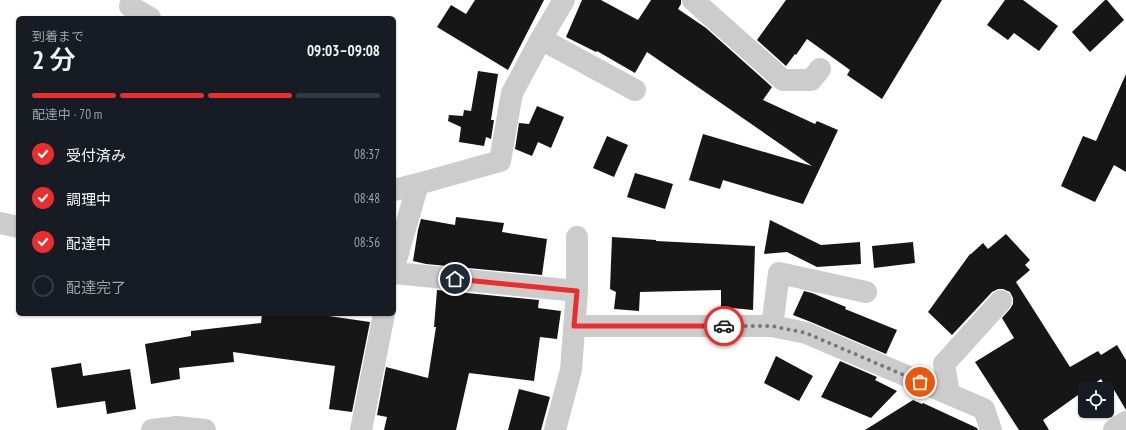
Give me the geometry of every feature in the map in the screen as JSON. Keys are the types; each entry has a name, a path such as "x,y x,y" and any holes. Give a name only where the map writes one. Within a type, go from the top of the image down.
{"street":[{"path":"396,190 500,161 512,93 564,0"},
{"path":"693,0 783,80 812,80 820,70"},
{"path":"129,8 146,16"},
{"path":"541,39 635,90"},
{"path":"396,260 418,184"},
{"path":"0,223 16,227"},
{"path":"555,430 570,370 577,291 577,237"},
{"path":"396,273 577,291"},
{"path":"772,326 779,273 866,292"},
{"path":"949,394 944,364 1001,301"},
{"path":"361,430 384,316"},
{"path":"574,326 772,326 806,333 984,409 991,430"},
{"path":"1114,430 1126,422"},
{"path":"152,430 177,427 205,430"}],"building":[{"path":"475,0 544,0 508,70 437,27 451,5 466,14"},
{"path":"582,0 601,0 638,20 651,0 681,0 681,4 678,9 706,28 772,87 763,100 815,124 817,121 838,130 803,204 723,180 720,189 689,180 703,134 812,166 647,52 635,73 597,51 596,52 566,37"},
{"path":"786,0 942,0 882,99 847,75 850,70 807,39 786,66 757,40"},
{"path":"1005,0 1023,0 1058,26 1039,51 1014,33 1008,40 987,25"},
{"path":"1105,0 1107,0 1124,20 1090,52 1072,32"},
{"path":"478,71 498,74 491,120 494,120 491,139 486,137 484,146 459,142 461,127 448,121 449,115 463,116 464,110 471,111"},
{"path":"1126,74 1126,172 1114,165 1095,202 1061,186 1083,136 1096,141"},
{"path":"537,106 564,117 551,148 538,142 532,156 515,149 519,123 529,124"},
{"path":"607,136 628,145 614,177 593,168"},
{"path":"635,173 673,184 665,209 627,197"},
{"path":"456,217 504,223 502,232 547,239 542,275 426,264 413,261 421,219 455,225"},
{"path":"770,220 821,245 860,242 861,264 817,267 787,252 764,254"},
{"path":"1006,234 1030,260 1025,265 1030,270 1016,282 1070,367 1098,351 1101,355 1117,345 1126,360 1126,410 1114,390 1114,382 1103,382 1101,379 1097,382 1078,382 1078,395 1043,420 1049,430 1019,430 975,362 1014,338 1002,318 1013,304 1013,298 1010,292 1003,289 998,289 992,292 952,335 928,312 970,254 983,243 988,249"},
{"path":"612,237 656,241 755,246 753,310 721,307 721,290 640,292 639,311 614,309 616,292 610,289"},
{"path":"913,242 915,263 874,268 872,246"},
{"path":"437,290 539,300 538,308 561,311 557,339 540,337 534,381 469,373 456,430 384,430 387,417 377,415 386,367 428,378 436,327 434,327"},
{"path":"804,291 846,307 845,309 897,330 886,354 793,315"},
{"path":"262,316 329,316 370,322 352,412 329,409 335,366 233,352 234,362 179,368 180,379 151,384 145,344 191,336 191,331 261,323"},
{"path":"776,356 813,376 799,401 764,383"},
{"path":"840,361 877,377 875,380 897,391 871,418 821,397"},
{"path":"81,363 83,376 130,369 136,409 107,414 105,401 57,408 51,368"},
{"path":"519,389 550,397 541,430 508,430"},
{"path":"913,400 922,404 923,403 977,428 978,430 865,430"}],"way so far":[{"path":"724,326 772,326 806,333 920,382"}],"route":[{"path":"455,279 577,291 574,326 724,326"}]}
